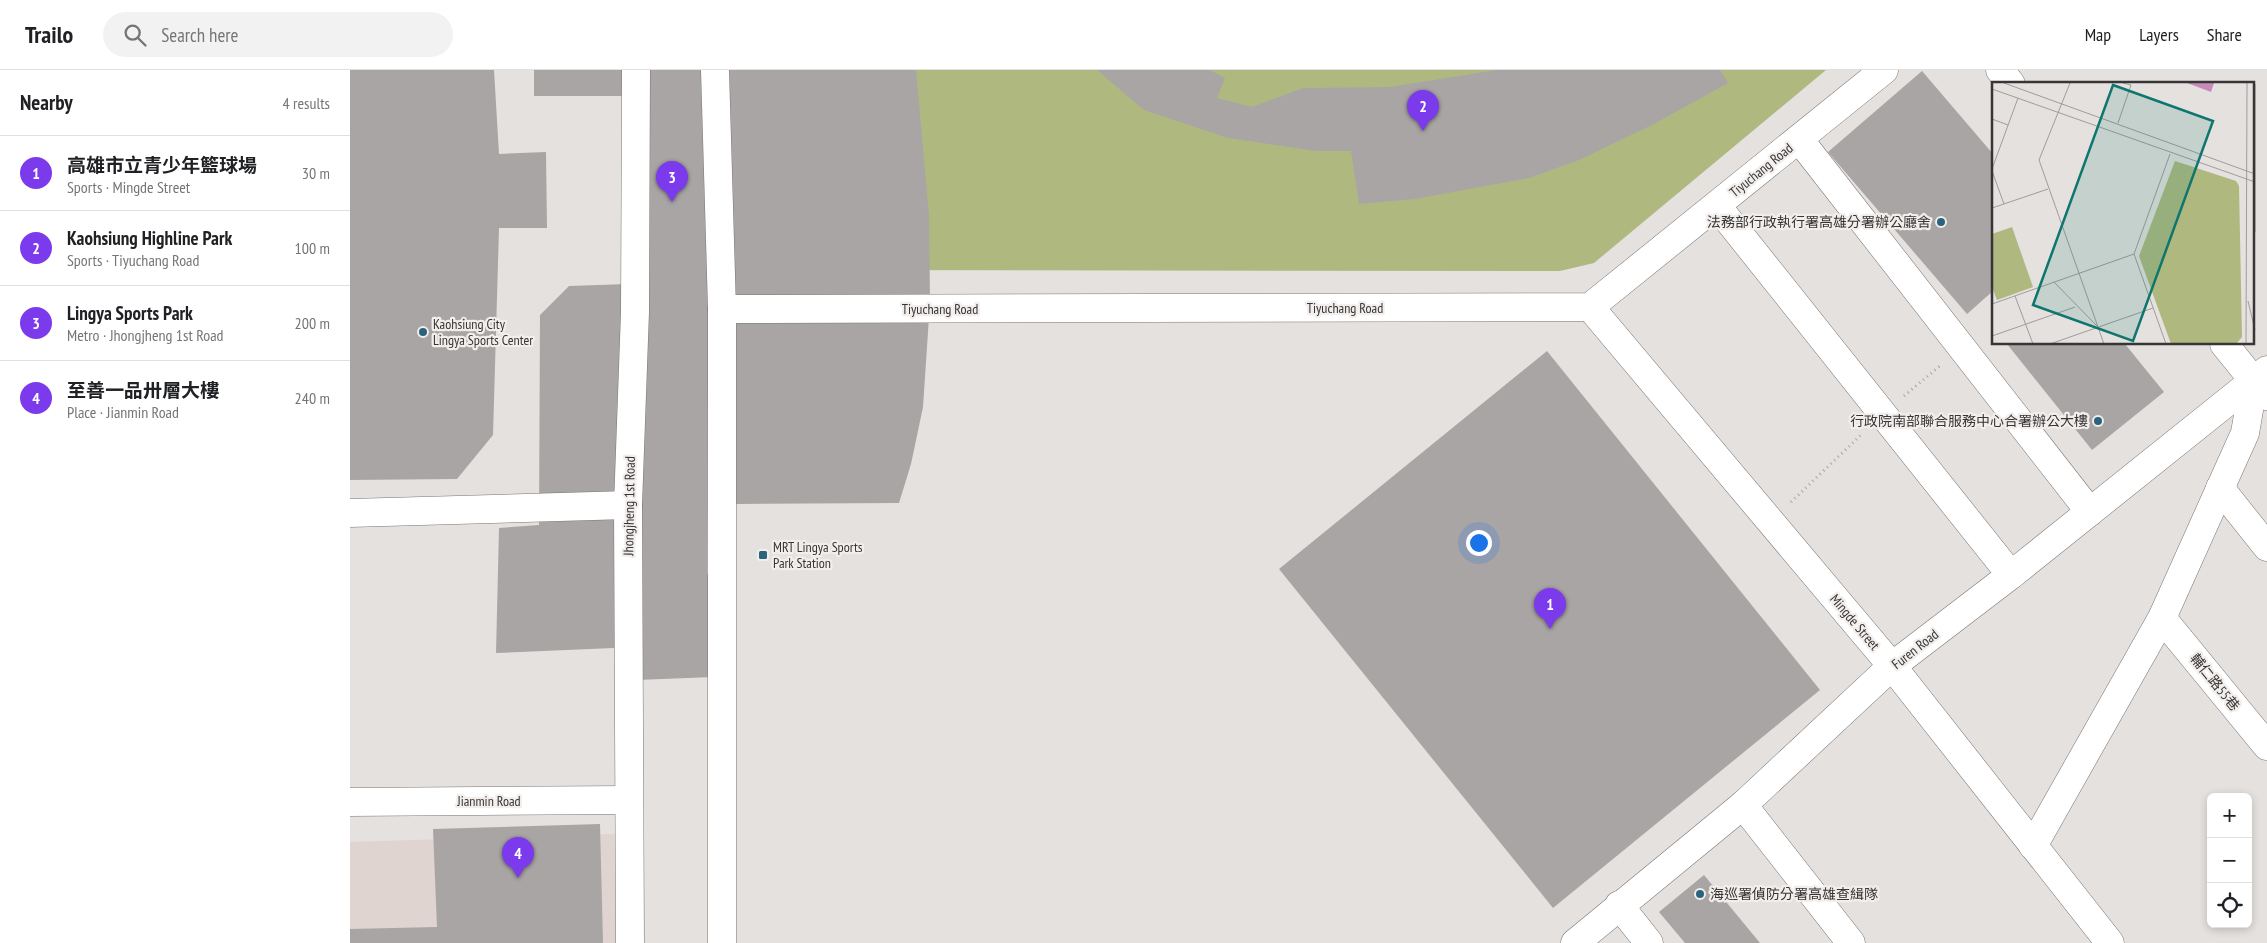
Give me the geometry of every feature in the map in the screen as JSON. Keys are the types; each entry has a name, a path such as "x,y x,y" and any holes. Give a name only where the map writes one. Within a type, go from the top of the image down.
{"street":[{"name":"Jhongjheng 1st Road","path":"630,943 628,505 635,312 636,70"},
{"path":"715,70 722,309 722,943"},
{"name":"Tiyuchang Road","path":"722,309 1590,307 1884,70"},
{"path":"2000,70 2009,82"},
{"path":"1799,139 2090,512"},
{"path":"1717,206 2011,575"},
{"name":"Mingde Street","path":"1590,307 1892,666 2110,943"},
{"path":"2033,846 2162,618 2244,433 2263,383 2225,345"},
{"name":"Furen Road","path":"1575,943 1743,805 1892,666 2090,512 2263,383"},
{"path":"2220,488 2267,547"},
{"path":"350,513 628,505"},
{"name":"輔仁路55巷","path":"2162,618 2267,746"},
{"name":"Jianmin Road","path":"350,802 628,800"},
{"path":"1743,805 1851,943"},
{"path":"1619,905 1649,943"}],"shaded area":[{"path":"643,833 645,943 350,943 350,842"}],"green space":[{"path":"756,70 1826,70 1594,263 1560,271 774,270"}],"building":[{"name":"Kaohsiung City Lingya Sports Center","path":"350,70 494,70 499,154 546,152 547,228 499,228 493,435 457,479 350,480"},
{"path":"534,70 916,70 929,215 930,302 923,407 911,464 899,503 735,504 736,379 708,381 707,574 714,576 713,677 637,680 637,647 496,653 499,528 539,525 540,315 569,286 628,284 630,96 534,96"},
{"path":"1097,70 1210,70 1225,78 1217,98 1252,107 1303,88 1390,87 1496,70 1720,70 1728,83 1654,124 1579,160 1529,178 1415,199 1359,204 1351,151 1316,151 1228,138 1144,110"},
{"name":"法務部行政執行署高雄分署辦公廳舍","path":"1922,71 1992,153 1992,292 1967,314 1828,152"},
{"name":"行政院南部聯合服務中心合署辦公大樓","path":"2008,345 2126,345 2164,392 2092,450"},
{"path":"1547,351 1820,690 1553,908 1279,569"},
{"path":"600,824 603,943 350,943 350,929 437,927 433,829"},
{"name":"海巡署偵防分署高雄查緝隊","path":"1704,875 1760,943 1685,943 1659,912"}],"place":[{"name":"Kaohsiung Highline Park","path":"1423,131"},
{"name":"Lingya Sports Park","path":"672,202"},
{"name":"法務部行政執行署高雄分署辦公廳舍","path":"1941,222"},
{"name":"Kaohsiung City Lingya Sports Center","path":"423,332"},
{"name":"行政院南部聯合服務中心合署辦公大樓","path":"2098,421"},
{"name":"MRT Lingya Sports Park Station","path":"763,555"},
{"name":"高雄市立青少年籃球場","path":"1550,629"},
{"name":"至善一品卅層大樓","path":"518,878"},
{"name":"海巡署偵防分署高雄查緝隊","path":"1700,894"}]}
